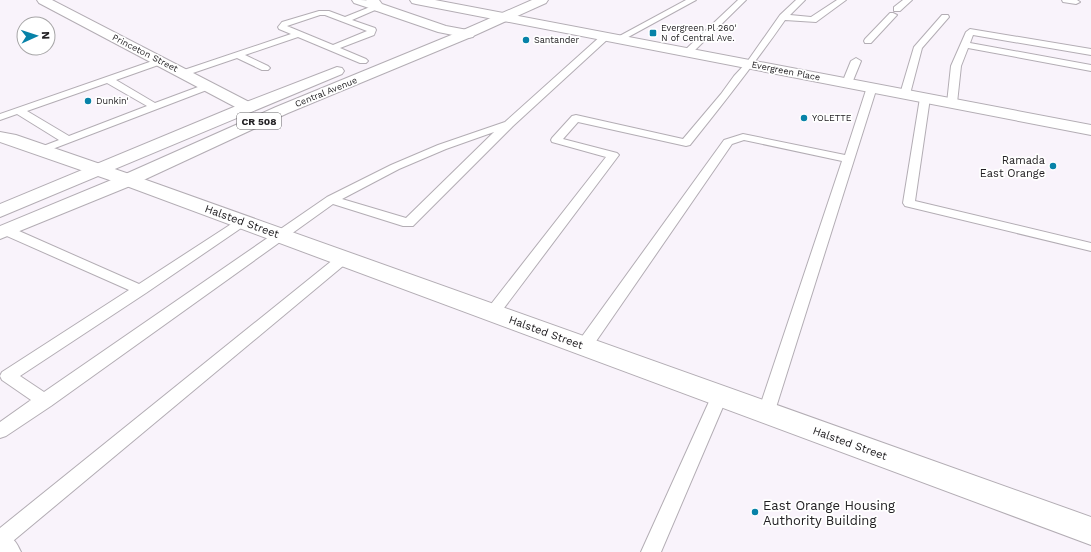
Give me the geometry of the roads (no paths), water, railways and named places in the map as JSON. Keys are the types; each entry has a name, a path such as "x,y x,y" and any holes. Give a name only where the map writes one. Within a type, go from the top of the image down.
{"street":[{"name":"Princeton Street","path":"43,0 248,107"},
{"path":"358,0 375,4 443,29 468,34"},
{"name":"Evergreen Place","path":"416,0 1091,130"},
{"name":"Central Avenue","path":"2,231 128,180 282,110 468,34 542,0"},
{"path":"405,44 504,3"},
{"name":"Central Avenue","path":"0,211 248,107 377,55"},
{"name":"Halsted Street","path":"0,137 128,180 344,258 720,394 1091,531"},
{"path":"0,548 5,552"}],"lane":[{"path":"331,200 408,223 509,124 612,37 692,0"},
{"path":"688,52 742,0"},
{"path":"493,312 613,155 556,140 576,118 686,143 725,96 737,78 750,64 783,17 801,0"},
{"path":"783,17 813,20 842,0"},
{"path":"868,41 908,0"},
{"path":"1066,0 1076,2"},
{"path":"345,20 375,4"},
{"path":"333,48 371,33 372,30 326,13 319,13 285,24 282,27 363,61"},
{"path":"905,94 918,47 945,17"},
{"path":"952,103 956,66 966,45 970,32 1091,52"},
{"path":"184,74 299,34"},
{"path":"966,45 1091,68"},
{"path":"238,55 265,68"},
{"path":"0,117 161,61"},
{"path":"847,83 856,61"},
{"path":"108,80 155,107"},
{"path":"42,150 209,86"},
{"path":"767,412 872,87"},
{"path":"925,98 909,203 1091,247"},
{"path":"19,110 47,129 68,140"},
{"path":"0,431 282,236 331,200 415,158 509,124"},
{"path":"584,346 728,142 743,137 849,159"},
{"path":"45,401 8,376 244,222"},
{"path":"2,231 140,290"},
{"path":"0,540 344,258"},
{"path":"651,552 720,394"}],"place":[{"name":"Evergreen Pl 260' N of Central Ave.","path":"653,33"},
{"name":"Santander","path":"526,40"},
{"name":"Dunkin'","path":"88,101"},
{"name":"YOLETTE","path":"804,118"},
{"name":"Ramada East Orange","path":"1053,166"},
{"name":"East Orange Housing Authority Building","path":"755,512"}]}
